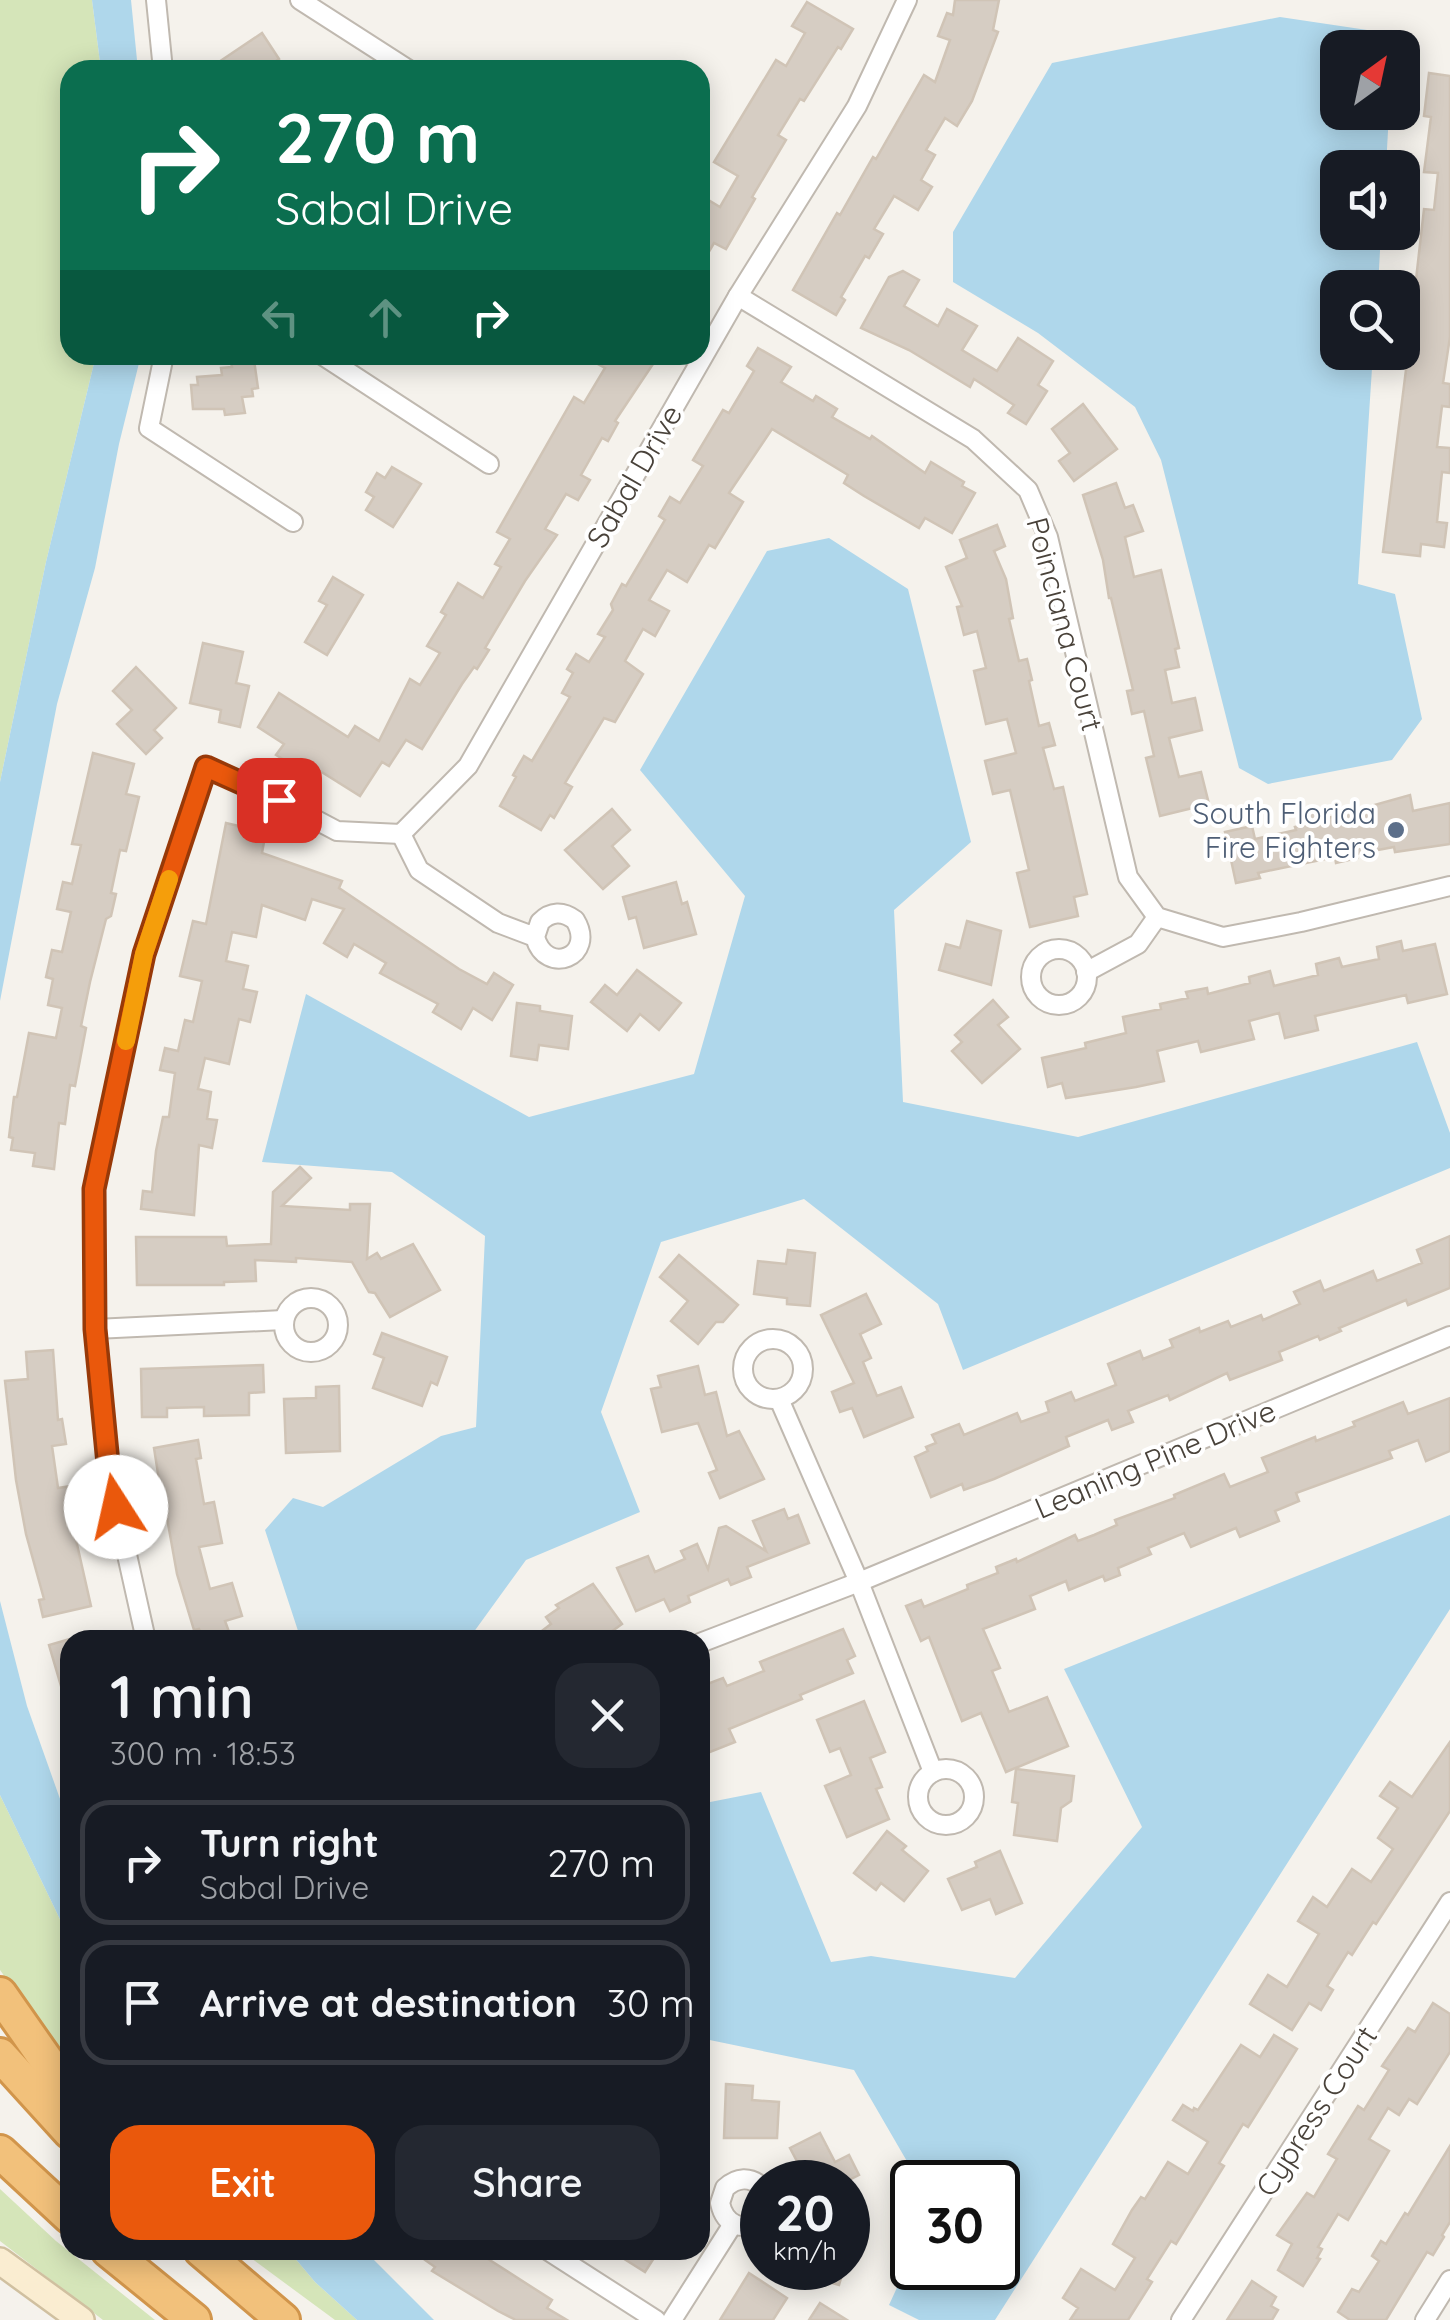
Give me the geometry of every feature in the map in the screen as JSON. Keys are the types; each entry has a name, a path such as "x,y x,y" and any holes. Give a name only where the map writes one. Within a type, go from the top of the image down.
{"highway":[{"path":"0,1994 60,2080"},
{"path":"0,2055 60,2121"},
{"path":"0,2152 60,2208"},
{"path":"120,2260 194,2320"},
{"path":"213,2260 283,2320"}],"street":[{"path":"156,0 162,60"},
{"path":"300,0 393,60"},
{"name":"Sabal Drive","path":"710,345 857,106 907,0"},
{"name":"Poinciana Court","path":"738,296 973,439 1028,490 1048,537 1128,877 1156,917"},
{"path":"162,365 149,428 292,522"},
{"path":"337,365 490,464"},
{"name":"Sabal Drive","path":"401,834 468,766 698,365"},
{"path":"144,1630 109,1474 95,1329 94,1189 144,954 206,767 250,784 336,830 401,834 419,870 498,923 535,937"},
{"path":"1086,972 1138,944 1156,917 1223,937 1450,886"},
{"path":"95,1329 284,1320"},
{"name":"Leaning Pine Drive","path":"710,1638 860,1582 1450,1336"},
{"path":"779,1398 860,1582 933,1772"},
{"name":"Cypress Court","path":"1181,2320 1450,1902"},
{"path":"740,2179 725,2188 720,2203 722,2212 740,2226"},
{"path":"672,2320 733,2224"},
{"path":"563,2260 656,2320"},
{"path":"0,2261 81,2320"},
{"path":"1425,2320 1448,2287"}],"green space":[{"path":"0,0 92,0 100,60 60,60 60,365 94,365 46,562 0,782"},
{"path":"0,1795 60,1919 60,2054 0,1970"},
{"path":"0,2189 60,2244 60,2260 80,2260 155,2320 103,2320 0,2241"},
{"path":"254,2260 296,2260 357,2320 335,2320"}],"water":[{"path":"92,0 131,0 137,60 100,60"},
{"path":"1280,17 1367,30 1320,30 1320,130 1388,130 1387,150 1320,150 1320,250 1380,250 1379,270 1320,270 1320,370 1372,370 1358,584 1395,594 1422,719 1392,760 1268,784 1239,768 1161,460 1135,407 1038,333 953,282 953,232 1052,63"},
{"path":"94,365 139,365 95,568 57,704 0,1001 0,782 46,562"},
{"path":"829,538 908,589 971,842 894,910 903,1102 1078,1137 1417,1042 1450,1133 1450,1168 963,1370 938,1304 804,1199 661,1242 601,1412 640,1512 526,1560 475,1630 298,1630 265,1530 293,1498 323,1507 441,1436 476,1427 485,1236 392,1172 262,1162 306,994 529,1117 694,1074 745,896 640,770 767,551"},
{"path":"1450,1515 1450,1609 1020,2281 1020,2160 906,2160 854,2070 710,2040 710,1802 761,1792 831,1962 871,1956 1015,1978 1142,1827 1064,1669"},
{"path":"0,1601 27,1706 60,1799 60,1919 0,1795"},
{"path":"296,2260 374,2260 434,2320 357,2320"},
{"path":"896,2290 1014,2290 995,2320 919,2320 889,2305"}],"building":[{"path":"955,0 999,0 993,30 998,32 972,101 957,126 945,118 926,150 935,155 921,180 932,187 918,210 894,196 874,229 883,234 841,297 845,300 836,315 793,290 924,75 935,82 950,40 938,36 947,13 953,15"},
{"path":"807,2 853,29 778,135 786,140 726,249 714,243 710,250 710,201 720,207 738,176 714,162 776,60 786,66 805,33 792,26"},
{"path":"262,33 279,59 277,60 222,60"},
{"path":"1429,73 1450,76 1450,337 1443,383 1450,384 1450,407 1442,406 1437,447 1450,448 1450,473 1442,472 1437,522 1447,523 1444,547 1421,544 1420,556 1383,552 1406,370 1420,370 1417,270 1424,209 1434,210 1438,173 1424,172 1431,117 1424,116"},
{"path":"903,271 919,280 904,306 938,326 947,309 977,326 962,350 997,371 1018,338 1053,361 1038,385 1047,391 1026,424 1008,413 1014,405 974,379 970,387 909,350 861,328 889,277"},
{"path":"758,348 791,367 781,382 813,401 816,396 837,409 832,417 870,439 872,436 925,473 931,462 975,493 952,533 925,518 919,528 844,483 848,475 772,429 729,493 743,502 715,548 709,545 687,582 667,570 649,600 669,611 655,636 643,629 625,661 643,674 615,722 604,718 565,783 572,787 554,818 550,815 541,830 500,806 516,777 513,775 524,756 532,761 570,697 562,693 573,673 567,669 576,654 589,662 605,637 598,634 613,610 611,604 665,520 659,516 670,497 680,503 703,466 693,460 723,410 729,413 754,371 747,366"},
{"path":"255,365 258,388 252,389 253,396 242,397 245,413 225,415 224,409 193,409 191,385 198,385 197,377 222,375 221,368"},
{"path":"599,365 652,365 615,421 618,423 608,441 602,438 581,475 590,480 578,500 566,494 545,529 557,535 485,648 489,650 462,684 422,749 406,740 389,766 382,762 360,796 301,759 296,767 276,755 284,744 258,727 279,693 348,737 355,726 379,741 410,679 420,685 440,653 427,646 446,615 441,612 458,583 483,598 501,567 495,564 510,539 497,532 574,397 584,403 605,368"},
{"path":"1083,404 1117,449 1074,481 1059,461 1070,453 1052,429"},
{"path":"392,467 421,484 393,527 366,510 374,497 366,492 377,473 385,478"},
{"path":"1116,483 1125,508 1133,505 1143,531 1125,537 1134,577 1161,570 1179,648 1175,649 1179,667 1165,670 1172,703 1195,698 1202,730 1169,738 1179,777 1201,772 1209,804 1160,816 1146,758 1154,756 1144,711 1132,714 1127,691 1133,690 1103,560 1083,495"},
{"path":"997,525 1005,546 994,551 1006,579 1013,618 1009,619 1019,661 1027,659 1039,726 1049,723 1055,745 1043,748 1054,789 1063,787 1087,894 1074,897 1078,916 1030,927 1017,873 1029,870 1010,790 993,794 985,761 1016,753 1007,719 986,724 974,671 986,668 977,631 964,635 957,607 962,606 946,567 967,558 960,540"},
{"path":"333,577 363,595 327,655 305,642 327,605 319,601"},
{"path":"203,643 243,652 236,683 249,686 240,727 219,722 221,710 190,703"},
{"path":"136,667 176,708 154,730 162,738 146,754 117,724 132,710 113,691"},
{"path":"93,753 134,764 126,794 139,797 126,851 120,850 111,893 116,894 90,982 75,1086 70,1085 65,1124 59,1123 54,1169 33,1166 35,1153 11,1150 13,1138 9,1137 29,1033 56,1038 62,1008 48,1005 53,979 46,977 52,950 62,952 71,912 57,909 63,882 72,884 81,845 72,844"},
{"path":"1410,795 1413,811 1450,803 1450,844 1395,852 1394,847 1356,854 1357,858 1336,863 1335,857 1258,873 1260,878 1236,883 1225,832 1252,826 1255,839 1296,830 1295,827 1305,825 1302,814 1318,810 1321,820"},
{"path":"612,809 630,830 612,846 629,866 603,889 565,850"},
{"path":"226,823 256,830 254,840 264,842 262,853 342,881 339,888 459,969 487,984 494,973 513,985 492,1020 473,1008 461,1029 433,1012 438,1004 380,973 386,963 354,944 347,957 324,943 344,909 312,899 305,920 262,905 256,937 232,932 226,961 248,966 243,989 257,992 250,1022 239,1019 229,1064 205,1058 198,1089 211,1092 207,1119 217,1120 212,1148 199,1145 194,1215 141,1209 143,1191 152,1192 163,1117 169,1117 175,1073 160,1070 165,1048 178,1051 185,1020 193,1022 202,981 180,976 193,921 206,924"},
{"path":"676,882 682,904 687,902 696,934 644,948 636,917 629,919 623,897"},
{"path":"967,921 1001,931 991,985 939,970 946,944 960,948"},
{"path":"1401,941 1403,951 1435,944 1447,994 1408,1003 1406,995 1315,1016 1318,1030 1285,1038 1279,1013 1249,1021 1254,1039 1201,1052 1198,1041 1157,1051 1164,1081 1066,1098 1062,1083 1048,1087 1042,1058 1126,1033 1123,1017 1161,1009 1160,1004 1188,998 1186,992 1207,988 1208,994 1250,983 1249,977 1270,971 1274,986 1318,975 1316,964 1339,958 1342,967 1379,959 1377,947"},
{"path":"637,970 681,1003 659,1030 640,1014 627,1031 591,1002 605,985 617,995"},
{"path":"993,1000 1008,1017 998,1025 1020,1049 982,1083 952,1051 962,1042 955,1035"},
{"path":"517,1003 572,1016 568,1049 539,1045 537,1060 511,1056"},
{"path":"300,1167 311,1178 282,1206 350,1210 350,1204 370,1204 367,1259 377,1253 381,1259 413,1244 440,1290 390,1317 375,1293 369,1292 352,1262 296,1258 296,1262 255,1260 256,1281 137,1285 136,1237 226,1237 227,1246 271,1244 273,1192"},
{"path":"1450,1236 1450,1288 1408,1305 1406,1300 1320,1340 1318,1336 1279,1352 1282,1360 1230,1380 1227,1373 1170,1400 1168,1395 1128,1411 1133,1422 1112,1430 1108,1420 1066,1437 1069,1446 994,1479 964,1490 962,1484 931,1497 915,1457 936,1443 932,1435 959,1424 964,1435 1017,1413 1021,1422 1049,1412 1046,1402 1071,1392 1075,1401 1116,1385 1108,1364 1140,1351 1143,1359 1173,1347 1170,1340 1199,1328 1200,1332 1228,1321 1231,1327 1261,1315 1263,1320 1300,1304 1294,1292 1320,1281 1324,1291 1373,1271 1377,1281 1422,1263 1417,1250"},
{"path":"788,1250 815,1253 810,1306 787,1304 787,1298 754,1294 758,1261 786,1264"},
{"path":"679,1255 738,1305 723,1322 716,1322 698,1344 671,1321 688,1301 660,1277"},
{"path":"866,1294 881,1324 860,1334 871,1358 863,1362 877,1396 901,1387 913,1417 864,1437 852,1408 840,1412 832,1392 854,1383 821,1315"},
{"path":"382,1333 447,1357 437,1385 431,1382 422,1406 373,1388 384,1358 374,1354"},
{"path":"53,1350 58,1420 62,1419 66,1444 52,1446 58,1488 71,1486 75,1508 69,1509 91,1606 43,1617 39,1600 44,1599 16,1480 5,1381 28,1379 26,1352"},
{"path":"263,1365 264,1392 249,1393 249,1415 204,1416 204,1407 167,1408 167,1417 142,1417 141,1369"},
{"path":"698,1366 705,1395 716,1392 727,1436 739,1431 764,1479 720,1498 709,1473 717,1470 698,1423 662,1432 651,1389 661,1387 658,1376"},
{"path":"339,1386 340,1451 286,1453 284,1399 316,1398 316,1387"},
{"path":"1450,1398 1450,1451 1426,1461 1418,1440 1389,1451 1392,1458 1296,1493 1299,1501 1275,1511 1279,1521 1240,1537 1236,1528 1191,1547 1184,1533 1148,1548 1151,1554 1118,1568 1120,1575 1105,1581 1103,1576 1069,1590 1066,1581 1030,1596 1035,1609 983,1629 1000,1668 992,1671 1009,1712 1047,1697 1068,1746 1006,1772 981,1713 962,1721 929,1637 921,1641 906,1606 921,1600 924,1607 968,1589 967,1585 998,1573 996,1567 1016,1559 1017,1562 1075,1535 1078,1541 1094,1535 1117,1525 1115,1520 1175,1498 1174,1495 1224,1474 1230,1487 1268,1472 1262,1458 1355,1426 1353,1422 1403,1402 1408,1414"},
{"path":"198,1440 201,1458 196,1459 204,1504 214,1502 222,1543 199,1547 210,1589 232,1583 242,1616 225,1621 228,1630 194,1630 177,1574 164,1501 157,1502 154,1481 159,1480 154,1448"},
{"path":"784,1509 788,1519 798,1515 809,1543 747,1567 751,1577 731,1585 728,1579 688,1596 690,1602 670,1611 664,1599 636,1611 617,1568 648,1556 655,1572 685,1559 681,1551 697,1544 708,1569 719,1528 726,1526 766,1551 753,1521"},
{"path":"593,1584 622,1624 614,1630 543,1630 551,1624 546,1617 559,1608 556,1605"},
{"path":"843,1629 855,1656 847,1660 853,1673 729,1729 735,1742 710,1752 710,1683 723,1678 727,1686 764,1671 760,1662"},
{"path":"60,1642 60,1683 49,1645"},
{"path":"864,1701 885,1752 870,1758 882,1787 876,1789 889,1819 847,1837 825,1786 851,1775 840,1748 830,1752 817,1720"},
{"path":"1450,1742 1450,1811 1376,1924 1373,1922 1352,1955 1348,1952 1327,1986 1333,1990 1321,2010 1309,2003 1292,2030 1250,2004 1268,1975 1287,1987 1319,1934 1298,1921 1313,1897 1327,1907 1352,1869 1371,1882 1393,1849 1378,1838 1398,1808 1380,1796 1390,1782 1412,1797"},
{"path":"1016,1769 1074,1776 1071,1801 1061,1808 1057,1841 1014,1835 1018,1803 1012,1802"},
{"path":"887,1831 906,1846 902,1850 928,1871 904,1901 881,1883 876,1890 854,1873"},
{"path":"1000,1851 1022,1903 996,1914 990,1899 962,1910 948,1879 977,1867 975,1862"},
{"path":"1433,2003 1450,2014 1450,2052 1417,2104 1409,2099 1399,2115 1388,2108 1369,2139 1389,2151 1348,2220 1338,2214 1318,2247 1322,2249 1317,2258 1320,2259 1303,2286 1278,2270 1292,2244 1277,2235 1307,2193 1314,2197 1337,2159 1328,2154 1358,2106 1364,2110 1389,2070 1382,2066 1408,2028 1415,2032"},
{"path":"1274,2035 1297,2049 1248,2127 1243,2124 1219,2163 1224,2166 1176,2244 1171,2241 1147,2279 1152,2282 1128,2320 1070,2320 1078,2308 1063,2298 1081,2269 1115,2290 1135,2258 1113,2244 1132,2210 1141,2197 1145,2199 1168,2162 1188,2174 1208,2142 1173,2120 1183,2105 1198,2110 1241,2045 1260,2057"},
{"path":"726,2084 753,2086 752,2100 779,2102 777,2138 724,2138"},
{"path":"820,2133 834,2160 796,2160 790,2148"},
{"path":"1450,2146 1450,2222 1444,2237 1433,2255 1427,2252 1386,2320 1350,2320 1338,2312 1352,2289 1359,2292 1379,2261 1372,2256 1381,2241 1386,2244 1405,2213 1408,2215"},
{"path":"425,2260 490,2260 552,2300 547,2308 567,2320 516,2320 432,2271 435,2267"},
{"path":"626,2260 653,2260 645,2272"},
{"path":"1252,2281 1276,2297 1271,2306 1278,2310 1272,2320 1227,2320"},
{"path":"740,2288 775,2290 787,2298 773,2320 720,2320"},
{"path":"820,2303 847,2320 809,2320"}],"slow traffic":[{"path":"126,1041 144,954 169,879"}],"place":[{"name":"South Florida Fire Fighters","path":"1396,830"}],"route":[{"path":"116,1507 109,1474 95,1329 94,1189 144,954 206,767 279,800"}]}
